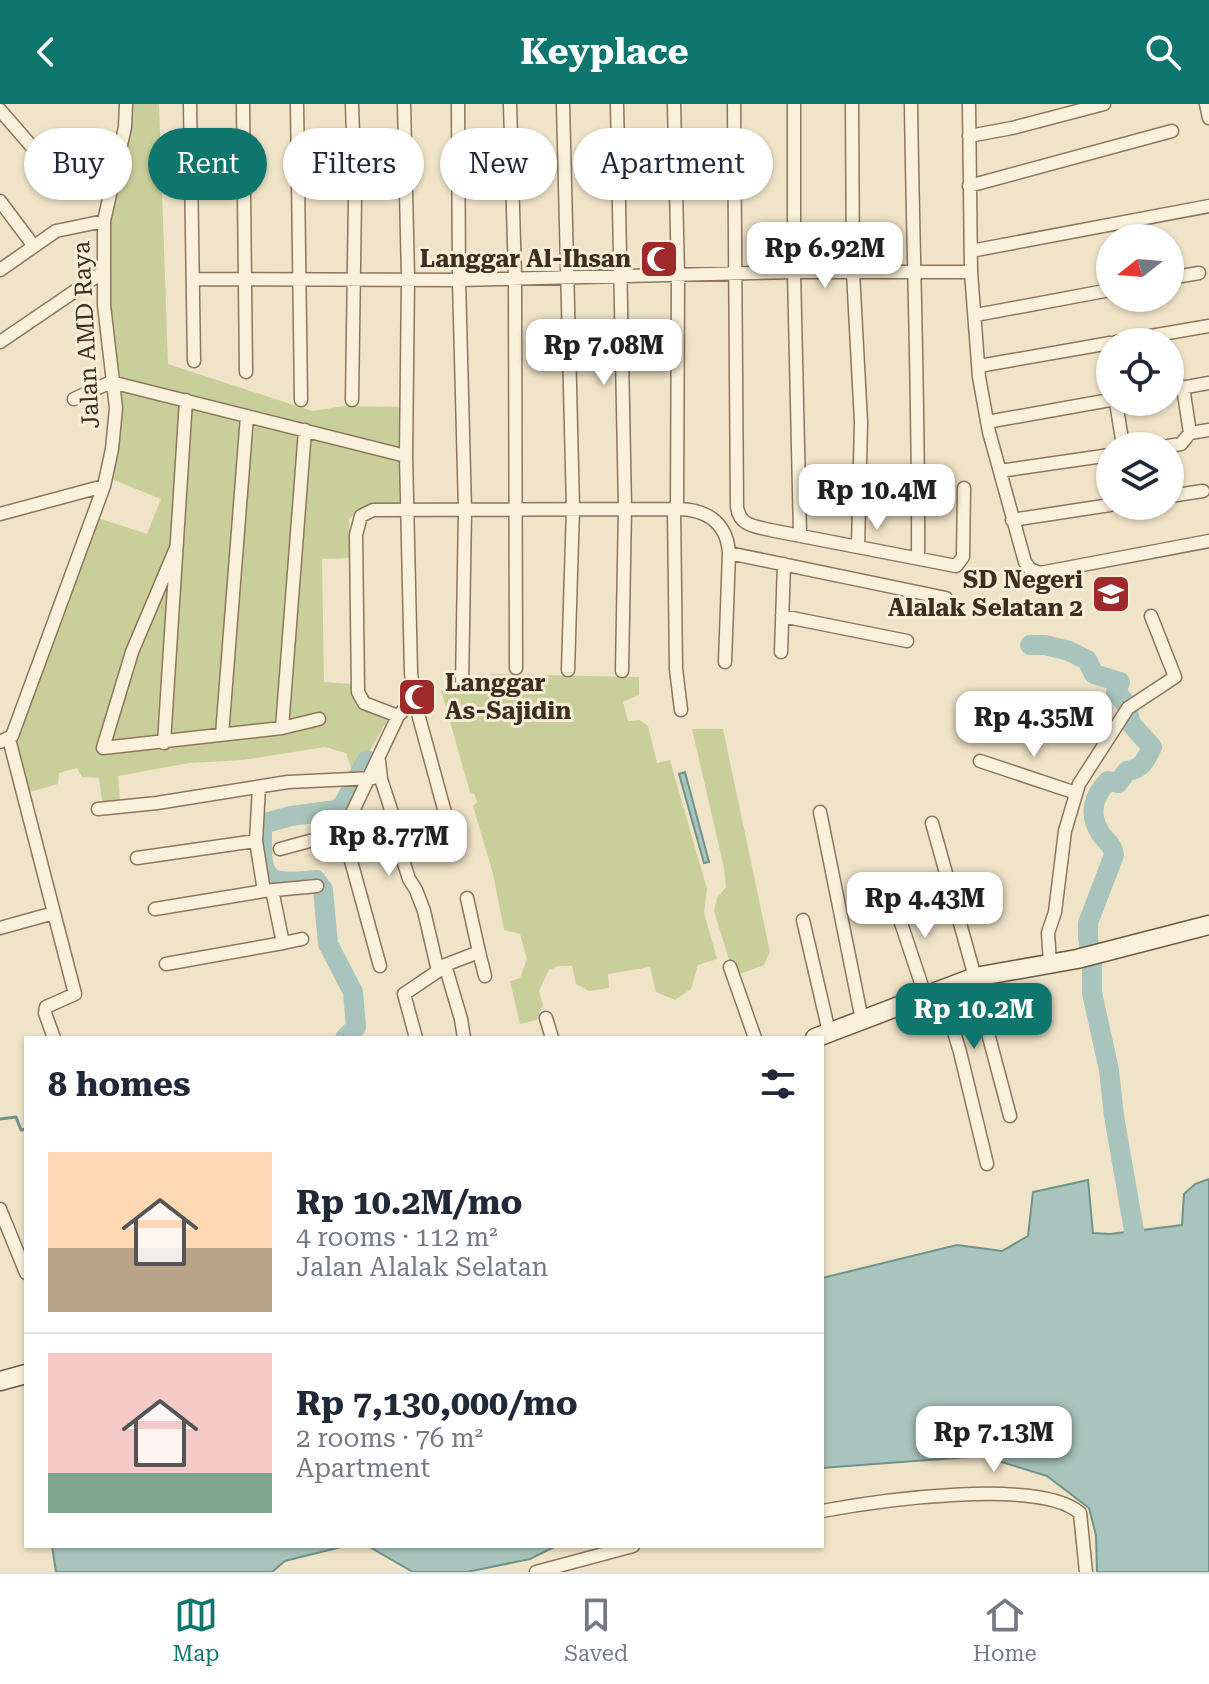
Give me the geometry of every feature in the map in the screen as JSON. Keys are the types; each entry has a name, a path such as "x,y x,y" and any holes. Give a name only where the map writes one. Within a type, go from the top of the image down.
{"street":[{"name":"Jalan AMD Raya","path":"53,1036 45,1010 75,994 5,740 29,695 54,618 104,486 116,421 103,272 104,221 125,127 126,104"},
{"path":"190,104 194,361"},
{"path":"243,104 246,372"},
{"path":"297,104 301,400"},
{"path":"352,104 352,400"},
{"path":"404,104 411,672 414,699 455,849"},
{"path":"458,104 465,511 462,685"},
{"path":"510,104 515,278 516,668"},
{"path":"563,104 573,508 568,670"},
{"path":"617,104 625,508 622,671"},
{"path":"674,104 678,275 676,669 681,710"},
{"path":"734,104 738,513 744,523 770,530 956,566 962,561 964,488"},
{"path":"794,104 800,534"},
{"path":"852,104 853,272 861,422 858,547"},
{"path":"911,104 919,421 918,557"},
{"path":"969,104 971,272 979,366 987,422 1025,562 1030,569 1040,573 1207,546"},
{"path":"969,136 1104,104"},
{"path":"1206,104 1209,118"},
{"path":"0,110 24,138"},
{"path":"969,186 1172,131"},
{"path":"0,201 33,245"},
{"path":"971,251 1209,206"},
{"path":"0,270 56,231 82,223 104,221"},
{"path":"0,342 103,272"},
{"path":"194,279 459,280 794,272 971,272"},
{"path":"1184,276 1199,273"},
{"path":"976,315 1096,293"},
{"path":"1184,330 1209,326"},
{"path":"979,366 1096,345"},
{"path":"74,399 111,382 406,456"},
{"path":"1184,388 1209,383"},
{"path":"164,743 186,400"},
{"path":"987,422 1096,403"},
{"path":"1184,413 1190,433"},
{"path":"222,735 247,416"},
{"path":"282,728 305,430"},
{"path":"1184,440 1190,433 1209,430"},
{"path":"1000,471 1096,457"},
{"path":"0,514 104,486"},
{"path":"1184,494 1203,491"},
{"path":"1012,520 1096,507"},
{"path":"398,716 364,703 358,692 356,535 358,522 365,513 373,510 625,508 702,511 712,516 724,533 729,553 725,662"},
{"path":"176,548 132,652 103,748 282,728 319,719"},
{"path":"729,553 946,598"},
{"path":"781,652 784,564"},
{"path":"782,616 907,641"},
{"path":"1050,963 1048,933 1055,912 1065,831 1076,793 1093,760 1124,713 1175,677 1151,616"},
{"path":"380,966 343,832 398,716 414,699"},
{"path":"980,761 1076,793"},
{"path":"98,809 259,787 366,778"},
{"path":"366,778 393,814 394,832 461,1019 464,1036"},
{"path":"259,787 256,841 283,943"},
{"path":"820,812 862,1020"},
{"path":"932,823 1010,1116"},
{"path":"280,849 343,832"},
{"path":"137,858 256,841"},
{"path":"155,909 317,886"},
{"path":"892,896 960,1052 987,1164"},
{"path":"467,898 485,976"},
{"path":"0,928 54,913"},
{"path":"803,920 822,1035 974,977 1077,959 1209,925"},
{"path":"166,964 302,939"},
{"path":"415,1036 404,994 442,968 479,952"},
{"path":"730,967 754,1036"},
{"path":"546,1018 551,1036"},
{"path":"0,1209 24,1268"},
{"path":"0,1381 24,1375"},
{"path":"824,1511 993,1492 1045,1498 1080,1513 1086,1572"},
{"path":"536,1572 626,1548"}],"green space":[{"path":"133,104 159,104 160,128 148,128 148,200 162,200 168,364 312,411 345,406 401,407 399,508 360,509 349,519 350,558 322,559 324,682 350,684 364,706 388,719 360,767 352,770 346,753 325,747 243,760 189,763 118,776 120,801 102,802 99,778 82,777 77,768 59,773 58,784 26,793 14,743 98,518 147,534 161,499 109,478 115,459 108,313 109,254 115,200 132,200 130,128"},
{"path":"492,674 639,677 639,695 623,702 628,721 640,720 648,726 657,763 670,760 707,889 704,913 717,959 698,965 691,989 675,1000 656,992 650,967 608,974 609,988 589,991 576,984 572,966 559,966 549,970 539,991 543,1005 537,1020 520,1024 510,981 520,978 527,959 520,934 504,930 493,874 473,806 477,802 470,792 441,690 491,691"},
{"path":"692,729 723,729 770,952 764,965 734,976 714,911 717,898 726,887 724,868"}],"water":[{"path":"685,772 709,862 704,863 679,774"},
{"path":"1209,1179 1209,1572 1097,1572 1096,1535 1089,1508 1047,1476 982,1456 824,1468 824,1278 957,1245 1002,1251 1028,1236 1033,1192 1088,1180 1093,1233 1110,1234 1182,1225 1184,1194 1195,1184"},
{"path":"52,1548 337,1548 285,1561 272,1572 56,1572"},
{"path":"371,1548 552,1548 530,1559 467,1572 413,1572"}],"waterway":[{"path":"1030,645 1069,651 1087,660 1094,674 1120,682 1116,692 1126,704 1131,724 1152,747 1140,766 1127,771 1118,783 1108,781 1096,799 1094,820 1114,855 1088,923 1092,993 1109,1070 1134,1231 1131,1257"},
{"path":"347,1036 356,1027 353,992 328,944 323,890 316,880 284,882 268,874 262,856 262,824 291,816 336,810 343,805 367,760"},
{"path":"0,1119 16,1117 21,1130 24,1129"}],"place":[{"name":"Langgar Al-Ihsan","path":"659,259"},
{"name":"SD Negeri Alalak Selatan 2","path":"1111,594"},
{"name":"Langgar As-Sajidin","path":"417,697"}]}
